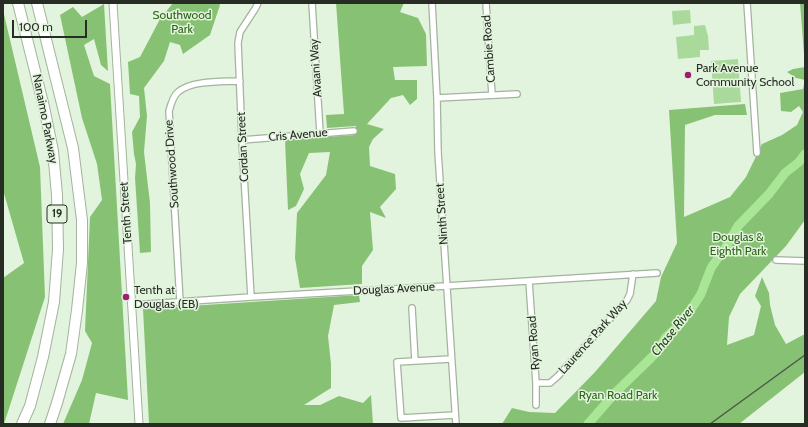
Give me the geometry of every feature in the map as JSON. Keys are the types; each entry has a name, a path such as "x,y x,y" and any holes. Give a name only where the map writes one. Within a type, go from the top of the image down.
{"highway":[{"name":"Nanaimo Parkway","path":"18,3 44,107 53,151 57,195 58,249 54,302 43,357 30,406 22,424"},
{"name":"Nanaimo Parkway","path":"37,3 73,148 82,220 82,263 78,310 71,354 50,424"}],"street":[{"name":"Tenth Street","path":"113,3 139,424"},
{"name":"Cordan Street","path":"251,297 238,43 240,32 256,9 258,3"},
{"name":"Avaani Way","path":"312,3 320,133"},
{"name":"Ninth Street","path":"432,3 438,152 456,424"},
{"name":"Cambie Road","path":"486,3 492,95"},
{"path":"747,3 756,153"},
{"name":"Southwood Drive","path":"180,302 168,111 171,101 177,92 187,86 240,81"},
{"path":"436,98 517,94"},
{"name":"Cris Avenue","path":"242,140 354,131"},
{"path":"776,260 805,261"},
{"name":"Douglas Avenue","path":"132,305 657,273"},
{"name":"Laurence Park Way","path":"536,383 550,383 558,376 627,300 630,294 633,274"},
{"name":"Ryan Road","path":"529,281 536,383 536,405"},
{"path":"412,308 415,361"},
{"path":"451,359 397,362 401,418 455,415"}],"green space":[{"name":"Southwood Park","path":"173,3 219,3 220,5 210,35 183,54 180,45 170,42 164,61 144,88 147,116 144,152 150,203 151,252 140,253 135,178 136,164 132,132 140,117 139,96 130,94 128,62 140,57 160,19"},
{"path":"336,3 404,3 400,12 418,18 426,34 427,66 393,67 395,80 417,80 417,99 410,105 403,95 391,98 367,124 384,129 373,139 369,147 370,166 395,174 396,189 380,207 386,218 370,212 373,250 362,266 362,284 300,288 295,258 297,213 326,175 330,152 309,153 300,174 304,189 296,206 288,210 285,140 355,135 356,126 327,128 326,115 344,114"},
{"path":"800,3 805,3 805,67"},
{"path":"104,4 108,71 101,65 94,39 84,45 94,76 110,84 128,400 96,393 89,424 63,424 82,380 92,343 85,331 90,217 102,200 97,164 82,118 60,15 73,7 82,17"},
{"path":"3,10 40,167 45,297 4,424 3,278 24,263 3,190"},
{"path":"690,10 691,23 673,25 672,11"},
{"path":"705,25 708,36 709,50 700,50 700,57 678,59 676,37 694,35 694,26"},
{"path":"738,59 741,102 714,104 711,61"},
{"path":"805,67 805,80 796,78 787,72 793,69"},
{"path":"805,80 805,220 786,246 740,294 729,317 727,345 754,335 761,306 755,296 762,277 769,293 770,305 775,325 786,344 805,334 805,372 739,424 502,424 512,408 529,412 555,413 595,372 656,301 661,277 677,243 669,110 745,104 747,115 715,115 685,125 684,217 730,197 746,177 762,144 782,135 797,125 803,112 799,106 791,112 781,111 780,93 803,89"},
{"path":"359,295 360,302 334,305 328,336 331,364 331,388 304,405 320,405 339,396 363,403 371,395 373,424 149,424 143,309"}],"waterway":[{"name":"Chase River","path":"588,424 616,392 654,355 666,337 679,325 701,294 711,268 738,226 769,194 785,173 799,162 805,154"}],"railway":[{"path":"710,424 805,355"}],"place":[{"name":"Park Avenue Community School","path":"688,75"},
{"name":"Tenth at Douglas (EB)","path":"126,297"}],"park label":[{"name":"Douglas & Eighth Park","path":"738,244"},
{"name":"Ryan Road Park","path":"618,395"}]}
